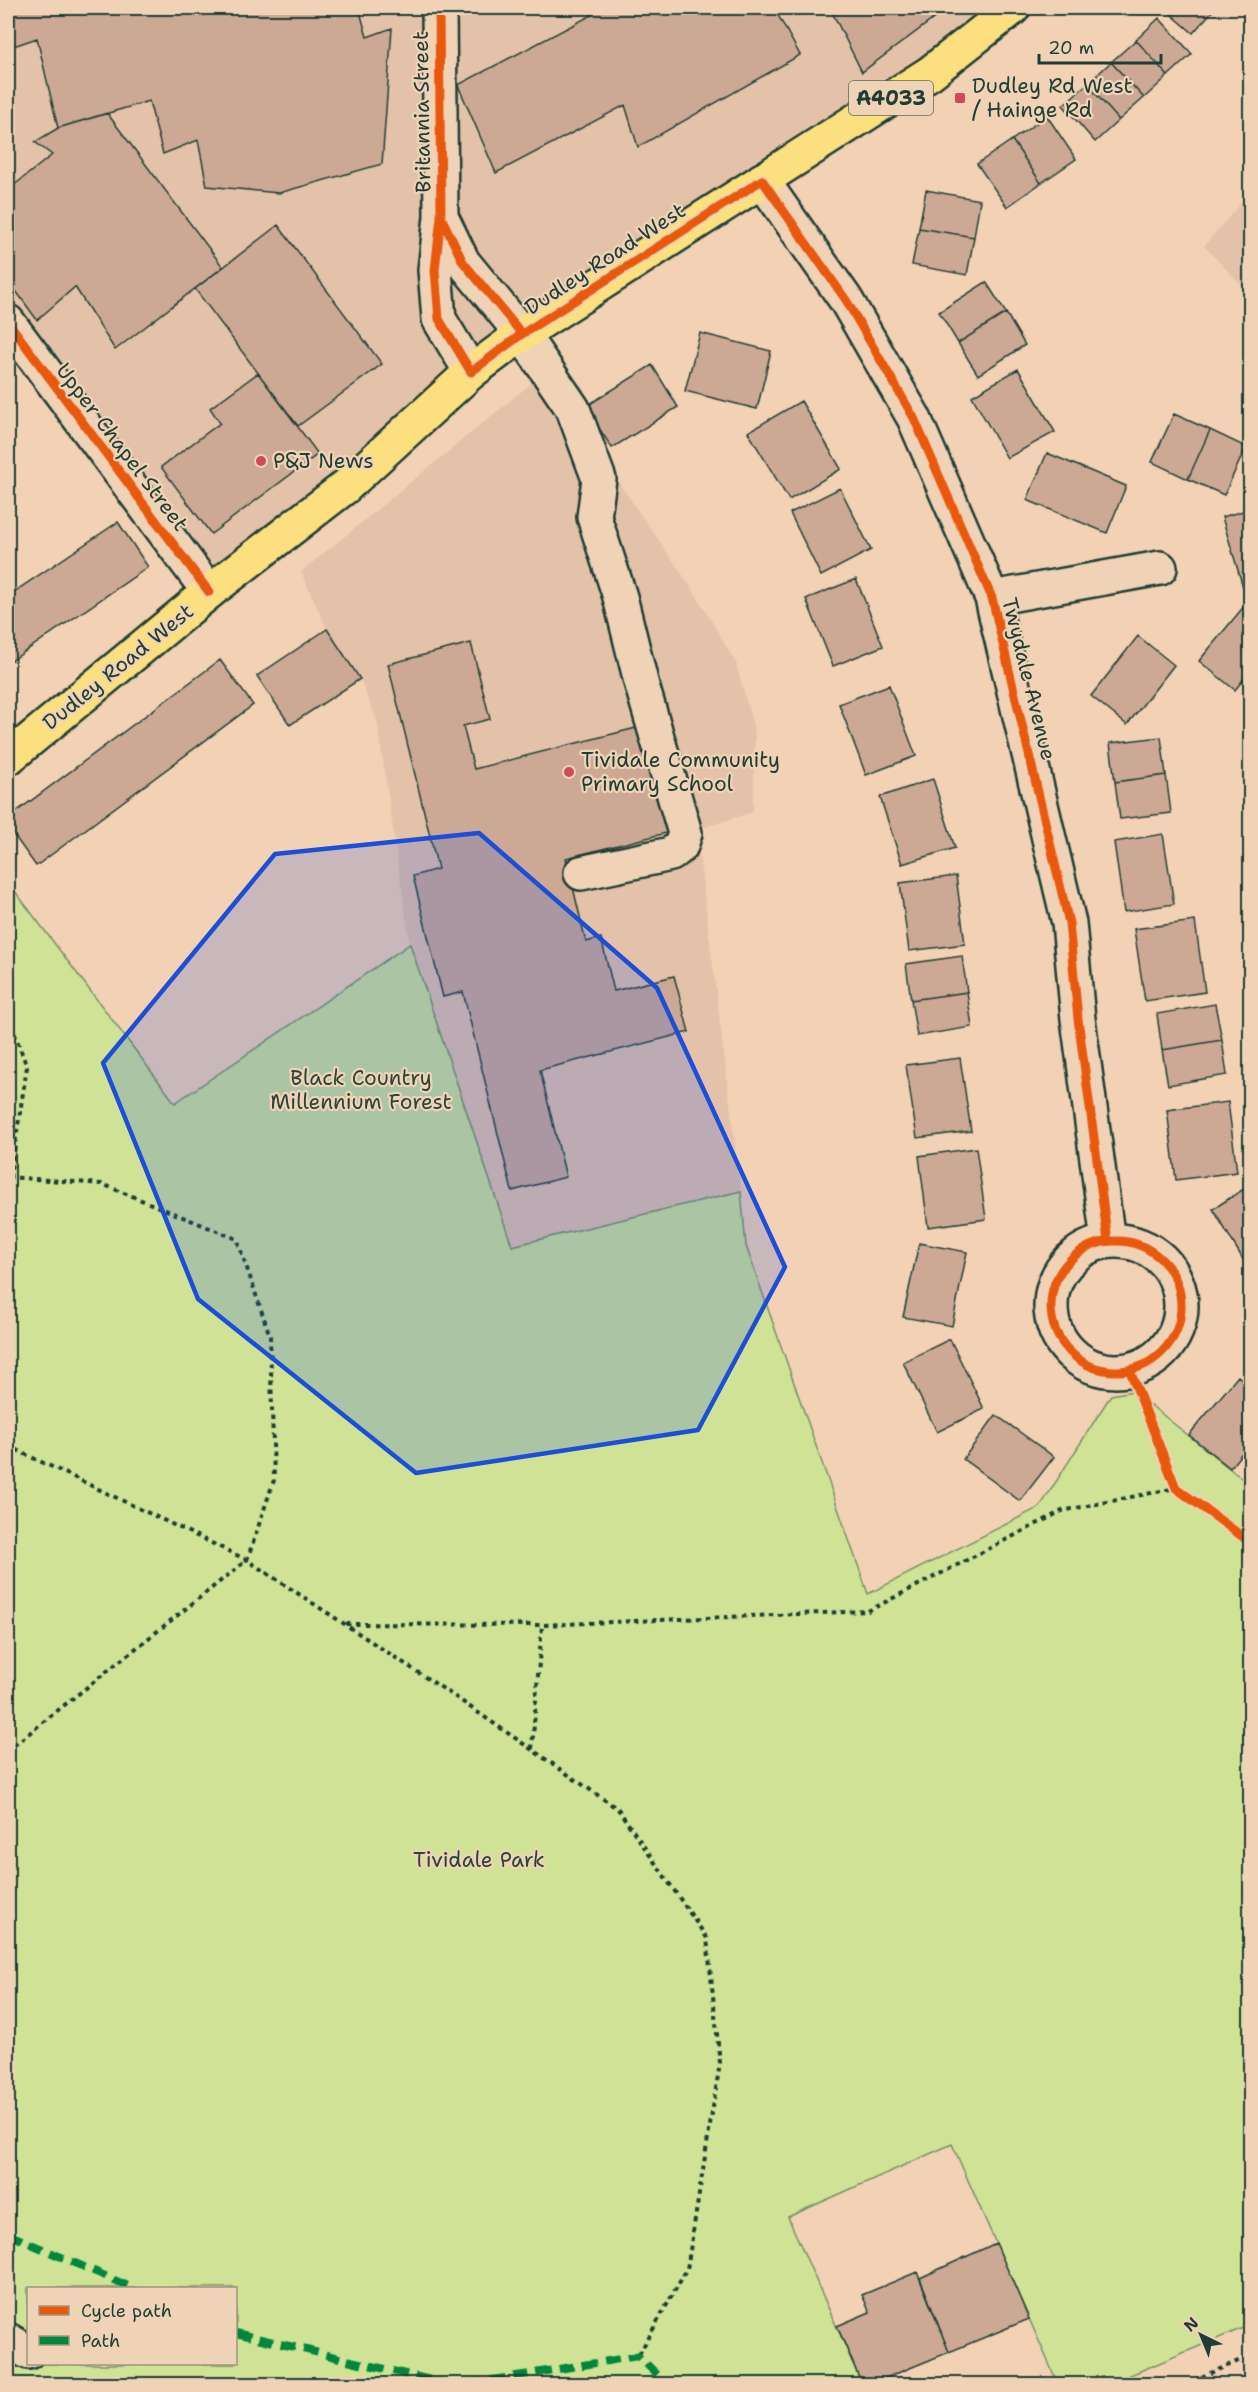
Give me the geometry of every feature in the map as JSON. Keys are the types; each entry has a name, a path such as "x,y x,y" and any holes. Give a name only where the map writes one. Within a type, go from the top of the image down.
{"main road":[{"name":"Dudley Road West","path":"8,758 209,592 344,488 471,372 522,334 930,73 1013,8"}],"street":[{"name":"Britannia Street","path":"439,8 441,217 435,270 439,319 471,372"},
{"name":"Twydale Avenue","path":"762,180 846,300 914,418 992,598 1069,923 1078,1019 1108,1241"},
{"name":"Britannia Street","path":"441,217 463,262 522,334 573,409 599,479 594,517 620,597 641,682 685,833 681,846 671,854 581,873"},
{"name":"Upper Chapel Street","path":"8,322 209,592"},
{"name":"Twydale Avenue","path":"992,598 1160,568"},
{"path":"1108,1241 1130,1242 1151,1251 1168,1265 1178,1285 1182,1306 1178,1328 1167,1348 1150,1363 1130,1371 1109,1372 1088,1366 1070,1354 1058,1337 1051,1317 1051,1296 1058,1276 1070,1259 1087,1247 1108,1241"},
{"path":"8,2340 27,2351"}],"path":[{"path":"8,1016 27,1067 8,1190"},
{"path":"8,1750 247,1560 274,1480 270,1336 237,1239 102,1184 9,1177"},
{"path":"1130,1371 1176,1488 1251,1542"},
{"path":"8,1446 247,1560 532,1749 618,1809 707,1938 720,2063 687,2269 638,2356"},
{"path":"344,1624 542,1625 868,1611 1062,1511 1176,1488"},
{"path":"532,1749 542,1625"},
{"path":"1185,2385 1251,2356"}],"highlighted area":[{"path":"479,833 657,988 785,1267 698,1430 416,1473 198,1299 103,1063 275,854"}],"shaded area":[{"path":"8,8 1013,8 522,334 209,592 8,322"},
{"path":"1250,192 1250,294 1204,246"},
{"name":"Tividale Community Primary School","path":"551,367 588,438 695,593 736,663 755,733 753,812 696,830 741,1191 512,1246 410,944 377,721 360,679 327,629 301,572"}],"green space":[{"name":"Tividale Park","path":"8,882 175,1103 410,944 512,1246 741,1191 746,1246 868,1594 1040,1507 1111,1395 1133,1391 1250,1485 1250,2325 1109,2384 1058,2384 952,2144 788,2217 862,2384 8,2384"}],"building":[{"path":"8,8 359,8 367,37 392,28 382,164 279,193 207,186 198,140 163,154 149,101 58,128 37,38 8,48"},
{"path":"589,8 774,8 800,55 638,147 625,105 496,173 458,85 592,15"},
{"path":"830,8 948,8 862,72"},
{"path":"1164,8 1215,8 1193,33"},
{"path":"1159,18 1192,54 1168,76 1136,40"},
{"path":"1136,40 1168,76 1144,98 1111,62"},
{"path":"1111,62 1144,98 1119,120 1087,84"},
{"path":"1087,84 1119,120 1095,142 1063,105"},
{"path":"107,113 223,267 115,350 75,287 37,320 8,280 8,190 52,155 35,142 58,128"},
{"path":"1047,116 1076,159 1041,183 1012,140"},
{"path":"1012,140 1041,183 1007,207 977,164"},
{"path":"926,190 980,200 974,237 919,228"},
{"path":"278,225 382,364 298,426 195,289"},
{"path":"919,228 974,237 967,275 912,265"},
{"path":"986,282 1006,313 958,343 939,312"},
{"path":"1006,313 1025,345 978,375 958,343"},
{"path":"700,333 771,351 757,409 685,391"},
{"path":"652,365 678,407 612,448 585,407"},
{"path":"1018,369 1055,432 1007,458 972,396"},
{"path":"258,373 318,454 211,534 161,467 220,423 210,408"},
{"path":"801,401 841,469 789,500 748,432"},
{"path":"1174,414 1210,430 1188,479 1152,462"},
{"path":"1210,430 1246,447 1224,495 1188,479"},
{"path":"1047,453 1126,486 1107,533 1027,500"},
{"path":"840,488 871,550 821,576 790,513"},
{"path":"1250,509 1250,585 1243,587 1222,517"},
{"path":"118,522 148,567 8,663 8,596"},
{"path":"856,579 883,646 833,666 806,599"},
{"path":"1250,599 1250,671 1235,690 1199,661"},
{"path":"327,629 360,679 290,725 257,676"},
{"path":"1138,636 1174,665 1127,725 1091,696"},
{"path":"471,643 490,719 463,726 474,769 648,725 674,831 566,858 586,942 601,938 614,991 674,976 689,1032 540,1070 566,1177 512,1191 463,992 443,997 413,876 438,869 388,664"},
{"path":"220,660 253,705 36,866 8,827 8,818"},
{"path":"889,685 916,756 866,775 839,704"},
{"path":"1161,737 1166,775 1115,782 1110,743"},
{"path":"1166,775 1171,813 1120,819 1115,782"},
{"path":"933,779 955,848 902,864 880,797"},
{"path":"1163,834 1174,904 1124,912 1114,842"},
{"path":"956,876 965,944 909,951 900,883"},
{"path":"1195,921 1205,992 1145,1001 1134,929"},
{"path":"962,956 967,992 911,1000 906,964"},
{"path":"967,992 972,1027 917,1036 911,1000"},
{"path":"1215,1004 1222,1040 1162,1050 1157,1014"},
{"path":"1222,1040 1227,1075 1168,1085 1162,1050"},
{"path":"960,1058 971,1131 917,1138 906,1065"},
{"path":"1228,1102 1237,1172 1176,1180 1167,1110"},
{"path":"976,1148 986,1219 928,1227 919,1156"},
{"path":"1250,1185 1250,1271 1213,1209"},
{"path":"919,1243 967,1252 952,1326 903,1317"},
{"path":"1250,1317 1250,1366 1244,1365"},
{"path":"950,1339 984,1409 937,1432 903,1362"},
{"path":"1238,1376 1250,1386 1250,1443 1230,1468 1189,1435"},
{"path":"996,1415 1054,1457 1020,1501 963,1459"},
{"path":"996,2243 1029,2319 949,2352 920,2278"},
{"path":"917,2272 949,2352 871,2384 862,2384 837,2326 870,2312 862,2295"}],"marked path":[{"path":"8,2234 131,2287"},
{"path":"237,2333 447,2384"},
{"path":"468,2384 638,2356 667,2384"}],"cycle path":[{"path":"439,8 441,217 435,270 439,319 471,372 522,334 762,180 846,300 914,418 992,598 1069,923 1078,1019 1108,1241"},
{"path":"441,217 463,262 522,334"},
{"path":"8,322 209,592"},
{"path":"1116,1241 1141,1246 1162,1260 1176,1281 1181,1306 1176,1331 1162,1352 1141,1366 1116,1371 1091,1366 1070,1352 1056,1331 1051,1306 1056,1281 1070,1260 1091,1246 1116,1241"},
{"path":"1130,1371 1176,1488 1250,1542"}],"place":[{"name":"Dudley Rd West / Hainge Rd","path":"960,98"},
{"name":"P&J News","path":"261,461"},
{"name":"Tividale Community Primary School","path":"569,772"}],"park label":[{"name":"Black Country Millennium Forest","path":"361,1090"}]}
